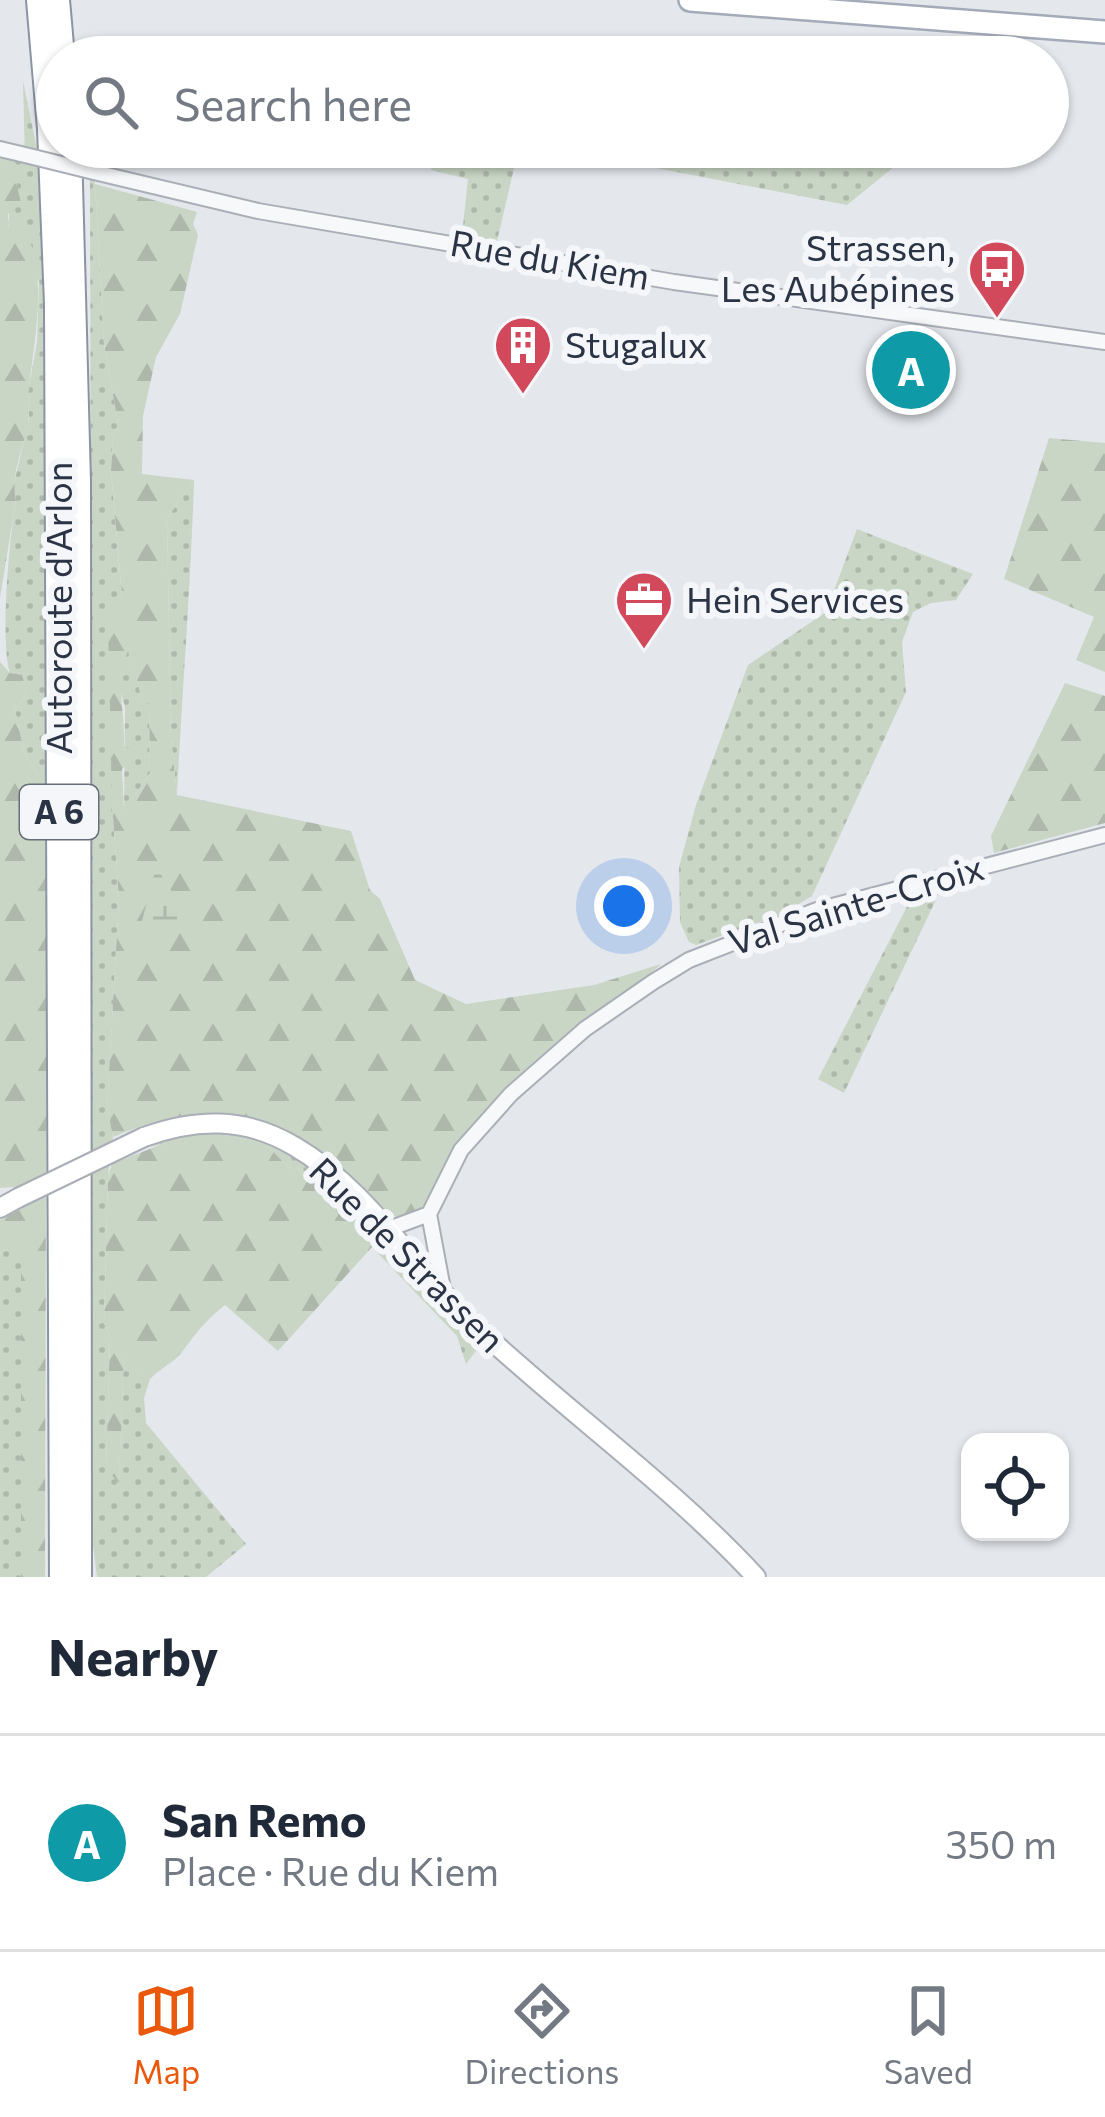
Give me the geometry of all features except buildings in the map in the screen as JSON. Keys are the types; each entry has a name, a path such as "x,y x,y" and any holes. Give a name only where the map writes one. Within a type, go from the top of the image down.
{"highway":[{"name":"Autoroute d'Arlon","path":"53,1 59,36"},
{"name":"Autoroute d'Arlon","path":"52,36 53,1"},
{"name":"Autoroute d'Arlon","path":"52,168 57,304 62,1577"},
{"name":"Autoroute d'Arlon","path":"70,168 78,481 80,1577"}],"main road":[{"path":"690,0 1105,32"},
{"name":"Rue de Strassen","path":"9,1203 144,1137 200,1122 226,1122 271,1134 322,1166 444,1294 756,1577"}],"street":[{"name":"Rue du Kiem","path":"0,148 36,158"},
{"name":"Rue du Kiem","path":"78,168 258,211 634,275 1105,342"},
{"name":"Val Sainte-Croix","path":"429,1214 461,1150 512,1094 585,1029 685,962 833,905 1105,835"},
{"path":"386,1229 429,1214 444,1294"}],"green space":[{"path":"23,81 36,144 45,306 47,790 24,752 15,710 27,692 22,676 10,673 6,638 13,487 29,420 39,282 8,231 12,166 0,157 25,163"},
{"path":"0,160 12,165 21,203 8,214 8,230 25,228 38,287 28,425 16,472 0,598"},
{"path":"90,168 95,184 104,344 118,424 111,470 122,597 112,804 119,899 107,1106 113,1137 104,1323 110,1337 106,1469 119,1481 124,1349 130,1367 150,1379 144,1398 146,1423 246,1544 206,1577 97,1577 93,1545"},
{"path":"514,168 497,241 462,235 468,179 431,170"},
{"path":"656,168 893,168 847,205"},
{"path":"95,184 197,212 193,224 198,235 180,314 156,357 143,416 142,474 194,480 167,518 171,738 177,795 351,831 370,890 380,899 415,980 466,1004 594,985 661,964 556,1043 508,1088 451,1154 427,1200 413,1214 404,1217 385,1211 301,1139 249,1118 196,1115 113,1137 107,1106 119,899 108,622 122,596 111,470 118,424 104,344","holes":["128,651 142,698 149,704 150,773 132,799 132,816 124,811 122,769 130,761 124,746 121,686"]},
{"path":"1049,438 1105,443 1105,672 1076,660 1094,617 1004,579"},
{"path":"194,480 177,795 171,738 167,518"},
{"path":"857,529 973,574 956,600 931,603 913,612 902,642 906,692 812,896 784,913 696,945 689,942 680,922 679,867 696,805 748,665 826,612"},
{"path":"128,649 142,698 149,703 150,773 132,799 133,817 124,812 125,708 118,680"},
{"path":"0,662 10,673 22,675 27,692 15,710 24,752 47,790 45,1577 21,1577 21,1262 7,1250 0,1253 0,1220 19,1210 14,1187 0,1188"},
{"path":"1065,683 1105,696 1105,823 994,853 991,836"},
{"path":"160,873 184,911 181,930 167,942 155,943 141,925 154,875"},
{"path":"943,885 844,1093 818,1079 914,893"},
{"path":"219,1130 274,1143 300,1158 355,1204 479,1338 481,1344 466,1364 457,1336 372,1247 375,1236 316,1174 288,1167 266,1144 210,1132 145,1148 178,1133"},
{"path":"210,1132 266,1144 288,1167 316,1174 375,1236 372,1247 278,1351 225,1305 179,1356 150,1379 129,1367 124,1354 119,1483 106,1469 108,1176 112,1164 177,1138"},
{"path":"7,1250 21,1261 21,1577 0,1577 0,1253"}],"place":[{"name":"Strassen, Les Aubépines","path":"997,320"},
{"name":"San Remo","path":"911,370"},
{"name":"Stugalux","path":"523,396"},
{"name":"Hein Services","path":"644,651"}]}
